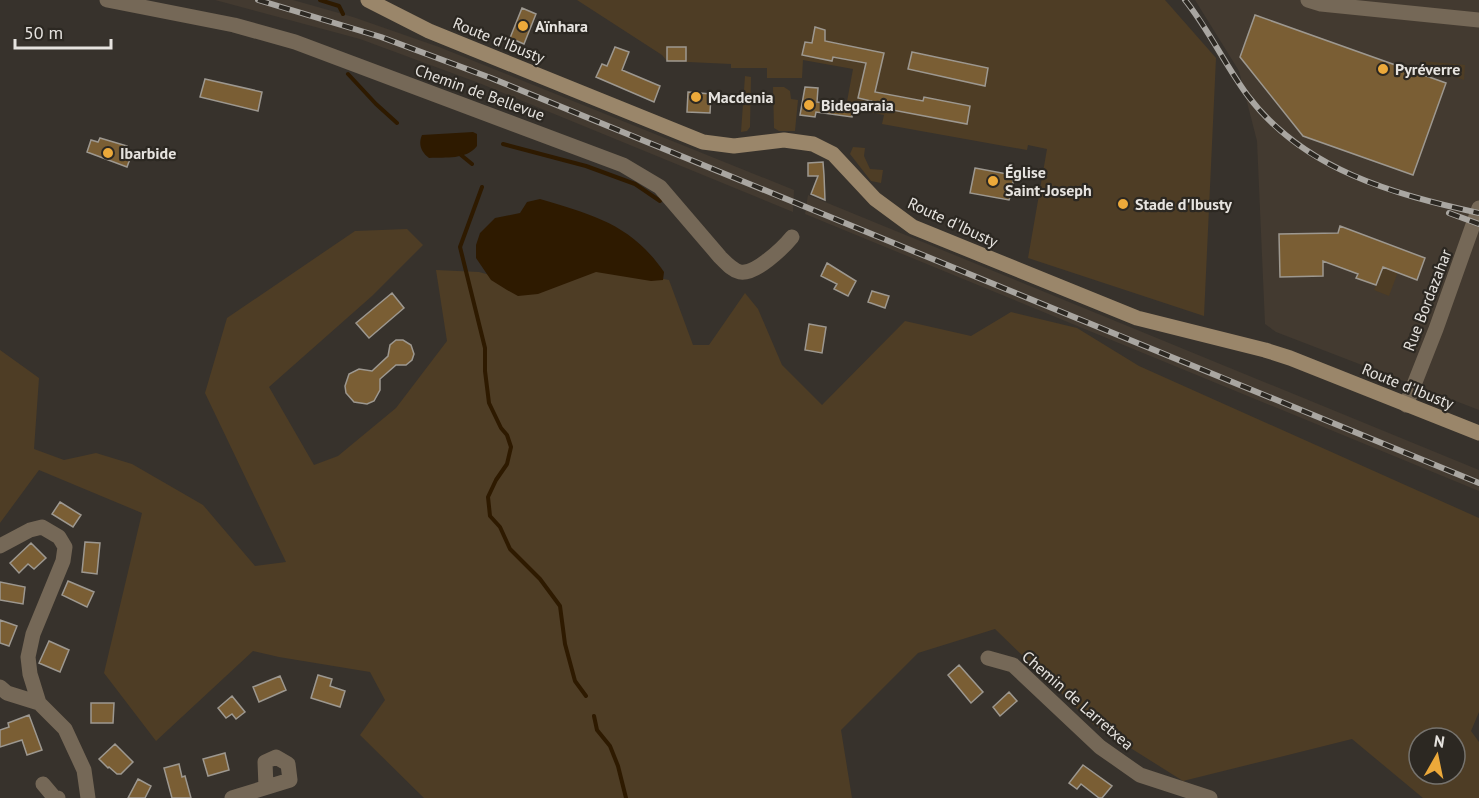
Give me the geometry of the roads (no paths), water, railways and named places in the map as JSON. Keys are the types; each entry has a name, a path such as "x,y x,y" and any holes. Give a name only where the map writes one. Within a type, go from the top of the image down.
{"street":[{"name":"Chemin de Bellevue","path":"107,0 234,25 296,42 623,165 660,187 720,257 730,267 740,272 757,268 792,237"},
{"name":"Route d'Ibusty","path":"368,0 429,31 703,142 734,146 784,140 813,144 833,154 875,199 913,227 1137,318 1273,353 1479,433"},
{"path":"1308,0 1321,4 1479,20"},
{"name":"Rue Bordazahar","path":"1406,405 1479,208"},
{"path":"0,546 30,530 42,527 59,537 65,547 63,561 33,634 28,657 30,674 39,704"},
{"name":"Chemin de Larretxea","path":"988,658 1014,665 1100,747 1140,775 1210,798"},
{"path":"0,687 7,693 39,704 64,729 84,770 88,798"},
{"path":"43,784 54,797 58,798"},
{"path":"232,798 266,788"}],"waterway":[{"path":"320,0 339,6 343,14"},
{"path":"348,74 397,123"},
{"path":"503,144 586,166 635,184 660,201"},
{"path":"461,155 472,164"},
{"path":"482,187 460,247 485,348 489,403 511,447 507,464 488,497 490,516 500,527 510,549 540,579 560,606 565,644 575,681 586,696"},
{"path":"594,716 597,730 610,746 618,766 626,798"}],"railway":[{"path":"258,0 381,37 491,78 1479,483"},
{"path":"1185,0 1248,96 1270,121 1296,143 1323,161 1383,187 1479,213"},
{"path":"1449,213 1479,224"}],"place":[{"name":"Aïnhara","path":"523,26"},
{"name":"Pyréverre","path":"1383,69"},
{"name":"Macdenia","path":"696,97"},
{"name":"Bidegaraia","path":"809,105"},
{"name":"Ibarbide","path":"108,153"},
{"name":"Église Saint-Joseph","path":"993,181"},
{"name":"Stade d'Ibusty","path":"1123,204"}]}
